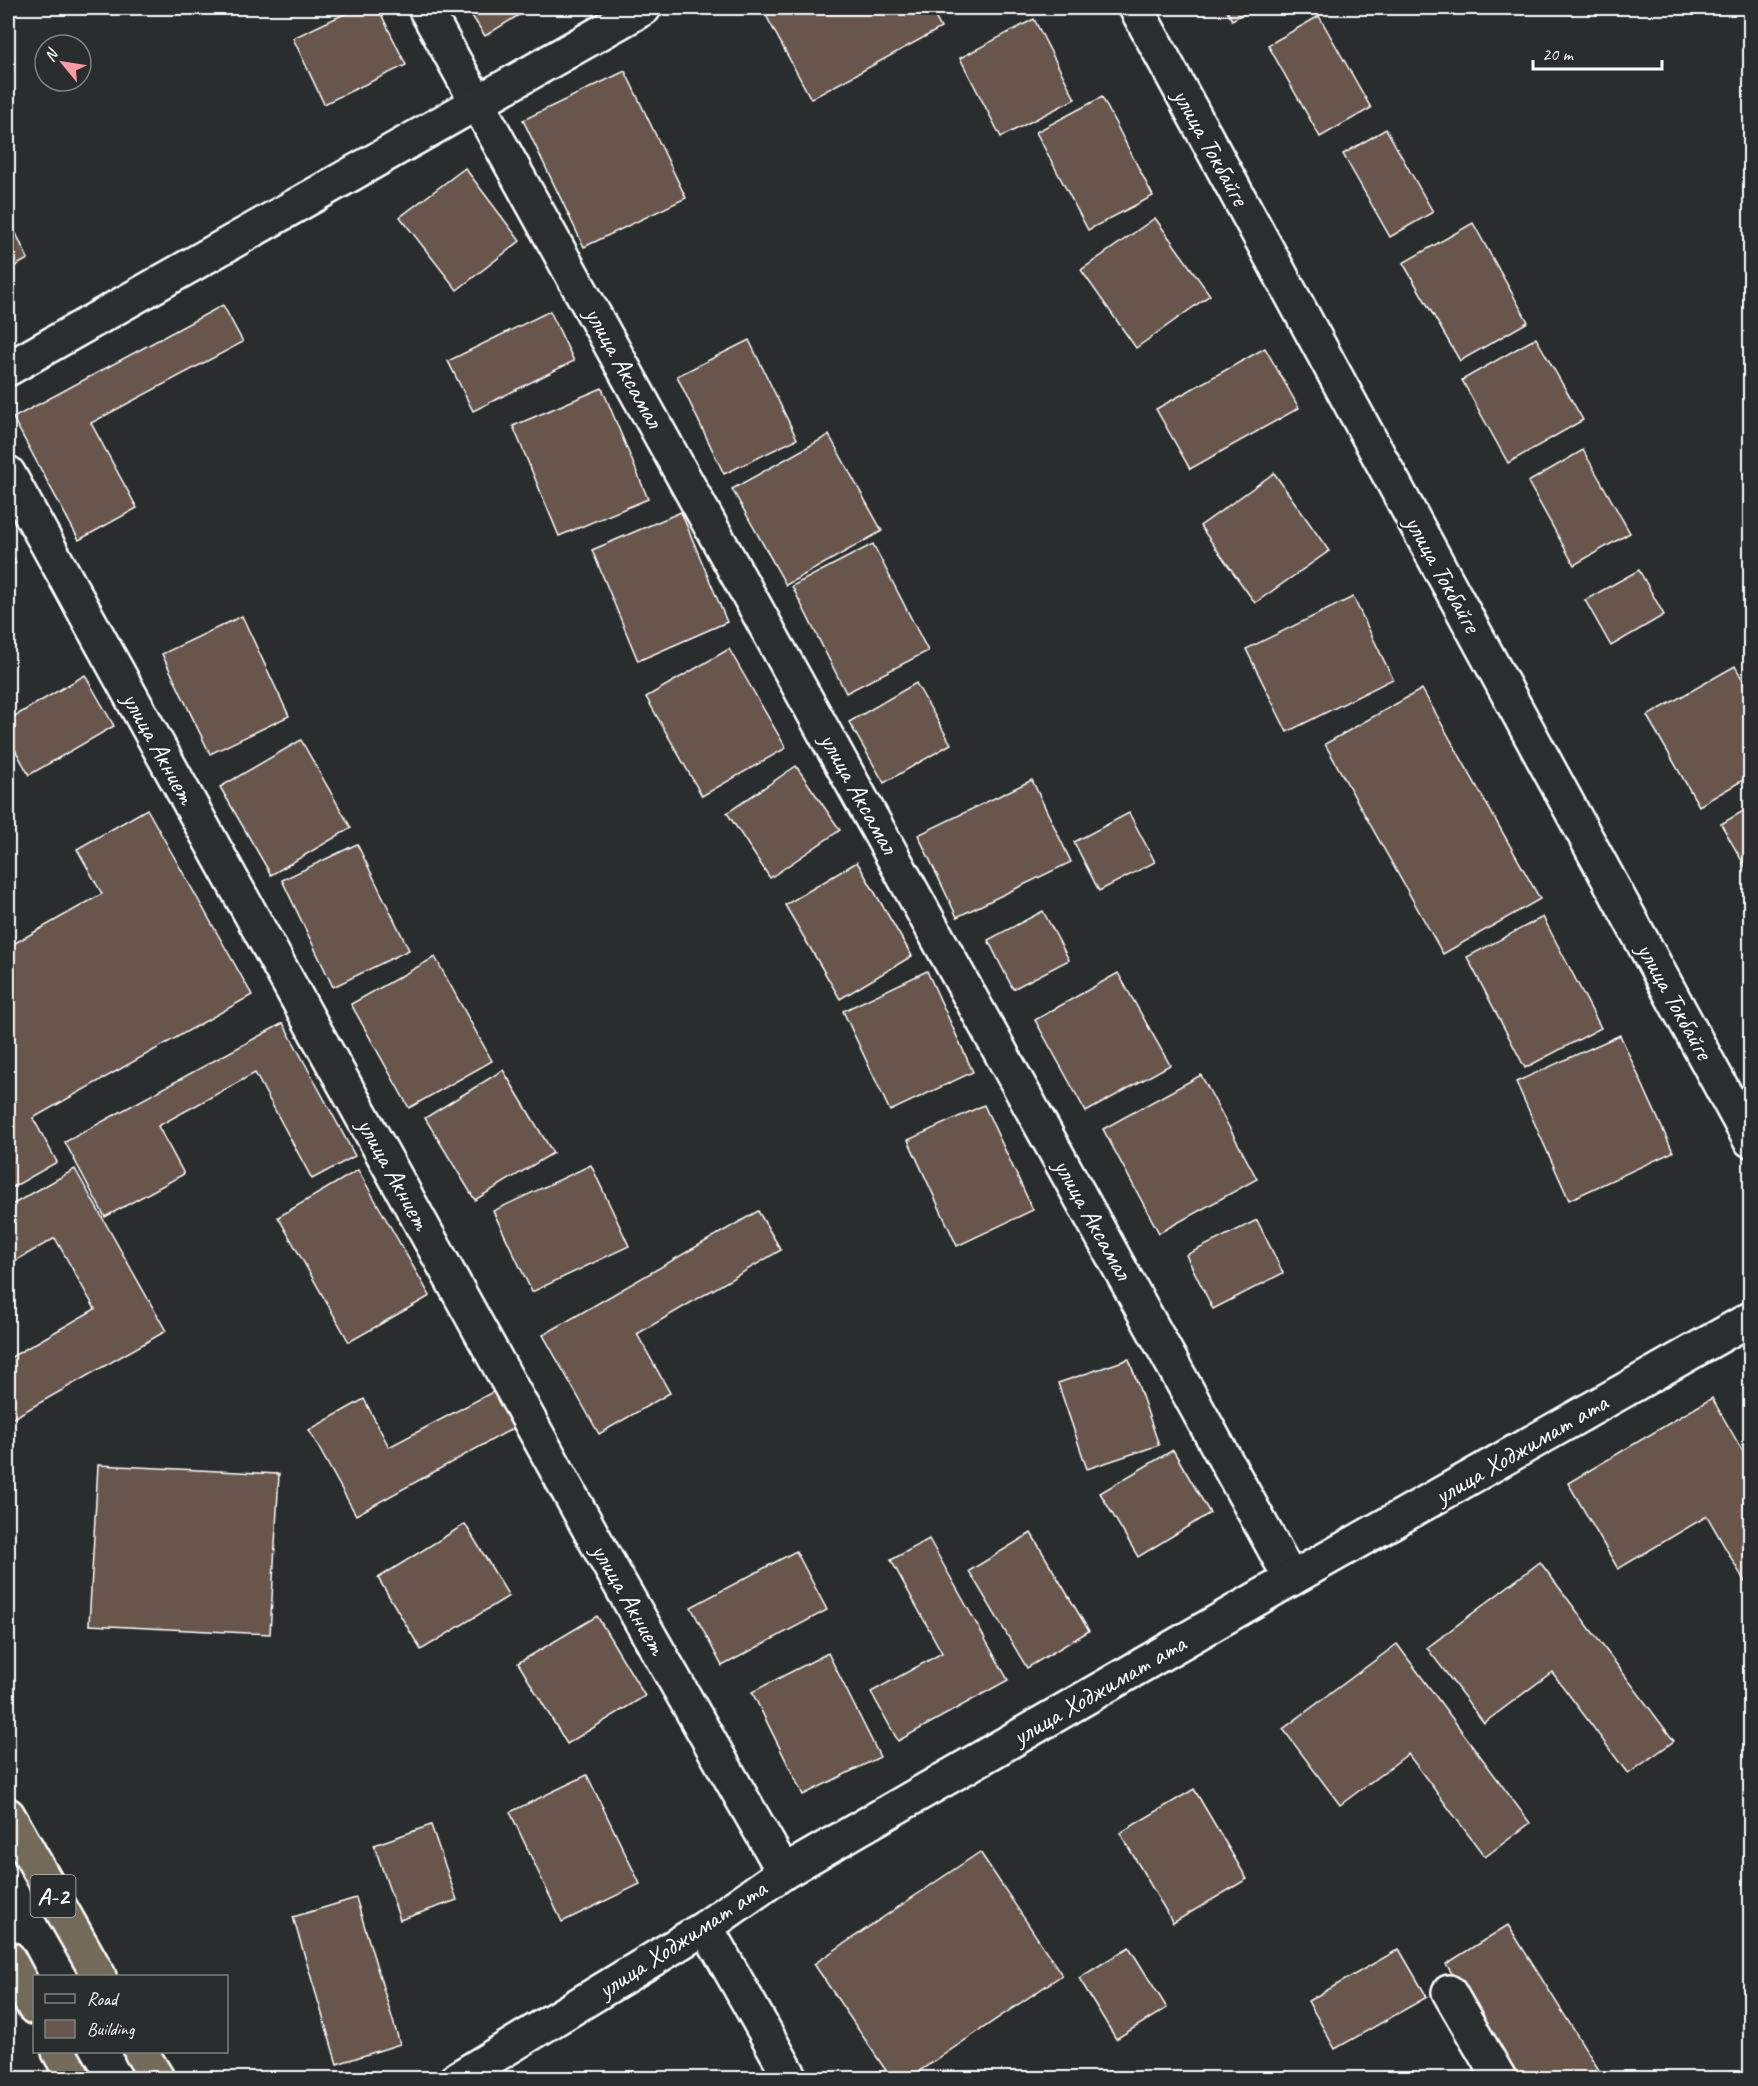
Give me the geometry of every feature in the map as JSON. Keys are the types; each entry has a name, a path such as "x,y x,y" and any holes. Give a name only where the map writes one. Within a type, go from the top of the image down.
{"highway":[{"name":"A-2","path":"8,1815 98,1975"},
{"path":"8,1958 33,2005"},
{"path":"60,2053 74,2079"},
{"path":"142,2053 157,2079"}],"street":[{"name":"улица Аксамал","path":"425,8 1292,1579"},
{"path":"8,369 645,8"},
{"name":"улица Токбайге","path":"1136,8 1750,1140"},
{"name":"улица Акниет","path":"8,473 604,1556 784,1872"},
{"name":"улица Ходжимат ата","path":"458,2079 706,1927 784,1872 1292,1579 1750,1319"},
{"path":"706,1927 791,2079"},
{"path":"1449,1992 1499,2079"}],"building":[{"path":"357,8 378,8 406,65 324,104 293,38"},
{"path":"467,8 530,8 485,36"},
{"path":"762,8 930,8 941,28 811,99"},
{"path":"1225,8 1254,8 1232,20"},
{"path":"1319,16 1371,108 1320,137 1268,45"},
{"path":"1034,19 1075,99 1001,137 960,58"},
{"path":"625,71 686,198 584,247 523,120"},
{"path":"1102,97 1153,196 1088,230 1036,132"},
{"path":"1386,129 1433,212 1390,237 1343,154"},
{"path":"465,168 520,241 457,290 400,217"},
{"path":"8,216 28,259 8,270"},
{"path":"1155,218 1210,295 1136,348 1081,270"},
{"path":"1473,223 1528,322 1460,361 1403,263"},
{"path":"223,305 243,342 91,423 137,508 79,540 13,418"},
{"path":"550,311 574,361 473,411 448,361"},
{"path":"1536,338 1583,420 1508,463 1462,380"},
{"path":"749,340 797,439 724,474 677,376"},
{"path":"1265,348 1299,408 1190,469 1156,409"},
{"path":"602,388 648,499 559,536 513,426"},
{"path":"829,435 882,531 786,585 732,489"},
{"path":"1583,450 1630,533 1574,565 1528,482"},
{"path":"1274,473 1329,551 1255,603 1200,526"},
{"path":"681,512 727,622 638,661 592,550"},
{"path":"873,544 928,651 846,693 792,586"},
{"path":"8,548 16,563 8,568"},
{"path":"1639,570 1664,615 1611,646 1585,600"},
{"path":"1353,597 1393,679 1287,732 1246,649"},
{"path":"242,616 289,716 210,754 162,654"},
{"path":"729,649 786,748 702,796 646,697"},
{"path":"1735,666 1750,693 1750,776 1699,806 1647,716"},
{"path":"85,675 114,726 29,775 8,737 8,720"},
{"path":"916,683 951,744 884,783 849,722"},
{"path":"1422,689 1540,899 1443,954 1325,744"},
{"path":"301,740 351,828 271,875 220,787"},
{"path":"796,766 840,830 770,878 727,813"},
{"path":"1032,780 1071,862 957,917 918,835"},
{"path":"1750,807 1750,875 1721,824"},
{"path":"147,809 252,995 33,1118 57,1162 8,1190 8,947 102,894 77,849"},
{"path":"1129,813 1155,862 1099,891 1074,842"},
{"path":"357,844 409,950 333,987 282,880"},
{"path":"857,862 912,956 840,999 785,905"},
{"path":"1043,911 1069,960 1013,989 988,940"},
{"path":"1543,917 1601,1028 1525,1068 1467,957"},
{"path":"435,957 492,1061 409,1108 351,1004"},
{"path":"927,971 973,1072 890,1111 843,1011"},
{"path":"1118,973 1170,1065 1086,1112 1035,1020"},
{"path":"283,1023 355,1156 312,1179 255,1073 158,1126 184,1174 105,1217 65,1142"},
{"path":"1620,1035 1673,1152 1569,1200 1516,1082"},
{"path":"503,1070 553,1153 475,1200 425,1118"},
{"path":"1201,1075 1257,1179 1159,1233 1103,1129"},
{"path":"984,1105 1033,1210 957,1246 908,1140"},
{"path":"591,1165 629,1246 532,1292 493,1211"},
{"path":"75,1169 166,1331 8,1421 8,1359 95,1309 55,1238 8,1265 8,1207"},
{"path":"358,1170 430,1296 349,1342 278,1217"},
{"path":"758,1211 781,1250 637,1334 670,1393 599,1434 543,1335"},
{"path":"1257,1220 1283,1273 1213,1309 1186,1255"},
{"path":"1129,1359 1159,1445 1087,1469 1058,1383"},
{"path":"504,1386 521,1424 356,1515 309,1430 364,1399 389,1447"},
{"path":"1712,1398 1750,1464 1750,1579 1745,1582 1707,1516 1618,1569 1568,1483"},
{"path":"1173,1450 1210,1513 1138,1557 1100,1493"},
{"path":"98,1465 279,1474 270,1634 89,1625"},
{"path":"465,1524 509,1596 421,1650 378,1578"},
{"path":"1031,1533 1089,1631 1027,1668 969,1571"},
{"path":"929,1539 1008,1680 898,1741 871,1692 942,1653 891,1560"},
{"path":"796,1551 827,1610 722,1666 691,1607"},
{"path":"1540,1562 1674,1741 1628,1774 1552,1672 1484,1723 1427,1648"},
{"path":"597,1616 645,1696 567,1744 518,1663"},
{"path":"1397,1644 1530,1823 1485,1857 1408,1754 1340,1805 1283,1729"},
{"path":"828,1653 880,1757 803,1795 752,1692"},
{"path":"587,1775 640,1884 562,1922 510,1812"},
{"path":"1194,1789 1247,1879 1173,1923 1120,1833"},
{"path":"431,1825 457,1900 400,1920 374,1845"},
{"path":"980,1852 1062,1975 909,2078 891,2078 814,1964"},
{"path":"356,1898 400,2044 337,2064 293,1917"},
{"path":"1508,1925 1604,2078 1518,2078 1446,1964"},
{"path":"1129,1947 1167,2008 1116,2039 1079,1978"},
{"path":"1399,1949 1427,1997 1335,2049 1308,2001"}]}
